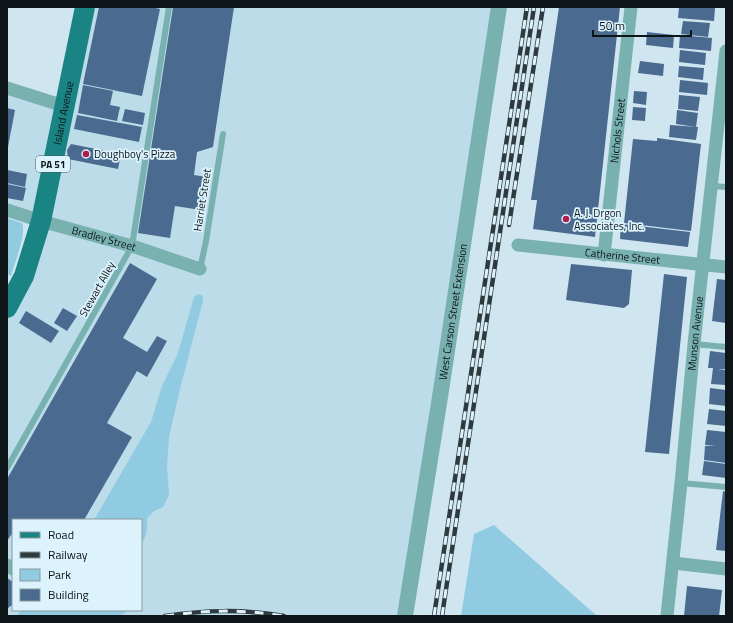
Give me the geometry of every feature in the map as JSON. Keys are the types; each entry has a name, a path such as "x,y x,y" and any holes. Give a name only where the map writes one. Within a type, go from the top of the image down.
{"main road":[{"name":"Island Avenue","path":"7,308 24,276 41,221 85,7"}],"street":[{"name":"West Carson Street Extension","path":"405,616 499,7"},
{"name":"Nichols Street","path":"604,255 631,7"},
{"name":"Munson Avenue","path":"667,616 694,344 726,51"},
{"path":"7,88 64,106"},
{"name":"Bradley Street","path":"7,210 132,246 200,269"},
{"name":"Catherine Street","path":"518,245 726,267"},
{"path":"673,563 726,569"}],"lane":[{"name":"Stewart Alley","path":"7,468 132,246 169,7"},
{"name":"Harriet Street","path":"200,269 223,134"},
{"path":"712,186 726,187"},
{"path":"694,344 726,347"},
{"path":"681,483 726,487"}],"shaded area":[{"path":"85,7 499,7 405,616 7,616 7,308 41,221 7,210 7,88 64,106"}],"green space":[{"path":"7,218 22,223 23,227 22,241 11,276 7,274"},
{"path":"198,294 203,296 203,301 169,437 167,465 169,495 163,507 154,511 147,518 146,534 142,542 142,519 95,519 151,422 162,386 178,353 194,297"},
{"path":"494,525 597,616 461,616 474,534"},
{"path":"20,611 128,611 120,616 17,616"}],"building":[{"path":"99,7 151,7 160,9 142,96 83,84"},
{"path":"173,7 234,7 213,147 197,152 194,175 207,177 201,210 175,206 170,238 138,233"},
{"path":"559,7 620,7 595,237 533,229 537,200 531,200"},
{"path":"679,7 715,8 714,21 678,18"},
{"path":"683,21 710,23 708,37 681,34"},
{"path":"647,32 674,35 673,48 646,45"},
{"path":"680,35 712,38 711,51 679,48"},
{"path":"680,50 706,53 705,65 679,62"},
{"path":"640,61 664,64 663,76 638,73"},
{"path":"679,66 704,68 703,80 678,77"},
{"path":"680,80 708,83 707,95 679,92"},
{"path":"83,85 113,91 110,105 120,107 117,121 78,113"},
{"path":"634,91 647,92 646,105 633,103"},
{"path":"679,95 700,97 698,111 678,109"},
{"path":"633,107 646,108 645,121 632,120"},
{"path":"7,108 15,110 8,147 7,147"},
{"path":"125,109 145,113 143,125 122,121"},
{"path":"677,110 698,113 696,127 676,124"},
{"path":"77,115 142,127 139,142 74,129"},
{"path":"670,125 698,127 696,140 669,137"},
{"path":"657,138 701,144 691,231 624,223 633,139 657,141"},
{"path":"71,144 121,154 118,169 68,159 67,150"},
{"path":"7,170 27,174 25,187 7,183"},
{"path":"7,184 26,188 23,201 7,198"},
{"path":"621,224 690,232 688,247 620,239"},
{"path":"130,263 157,279 123,338 147,352 157,336 167,341 147,377 137,371 107,423 132,437 85,519 12,519 12,534 7,541 7,479"},
{"path":"571,264 632,270 629,304 624,308 566,300"},
{"path":"664,274 687,277 669,454 645,452"},
{"path":"717,279 726,280 726,323 712,321"},
{"path":"63,308 77,316 67,331 54,323"},
{"path":"26,311 59,331 51,343 19,323"},
{"path":"710,351 726,353 726,369 717,369 726,370 726,385 711,384 713,368 708,368"},
{"path":"710,388 726,390 726,406 709,404"},
{"path":"709,409 726,411 726,426 707,424"},
{"path":"707,430 726,432 726,463 704,460 705,446 716,446 705,445"},
{"path":"704,461 726,464 726,478 702,475"},
{"path":"723,491 726,492 726,551 716,550"},
{"path":"7,578 12,581 12,605 7,609"},
{"path":"687,586 722,590 719,616 684,616"}],"railway":[{"path":"434,616 527,7"},
{"path":"442,616 534,7"},
{"path":"509,225 543,7"},
{"path":"165,616 195,612 224,611 253,612 284,616"}],"place":[{"name":"Doughboy's Pizza","path":"86,154"},
{"name":"A. J. Drgon Associates, Inc.","path":"566,219"}]}
